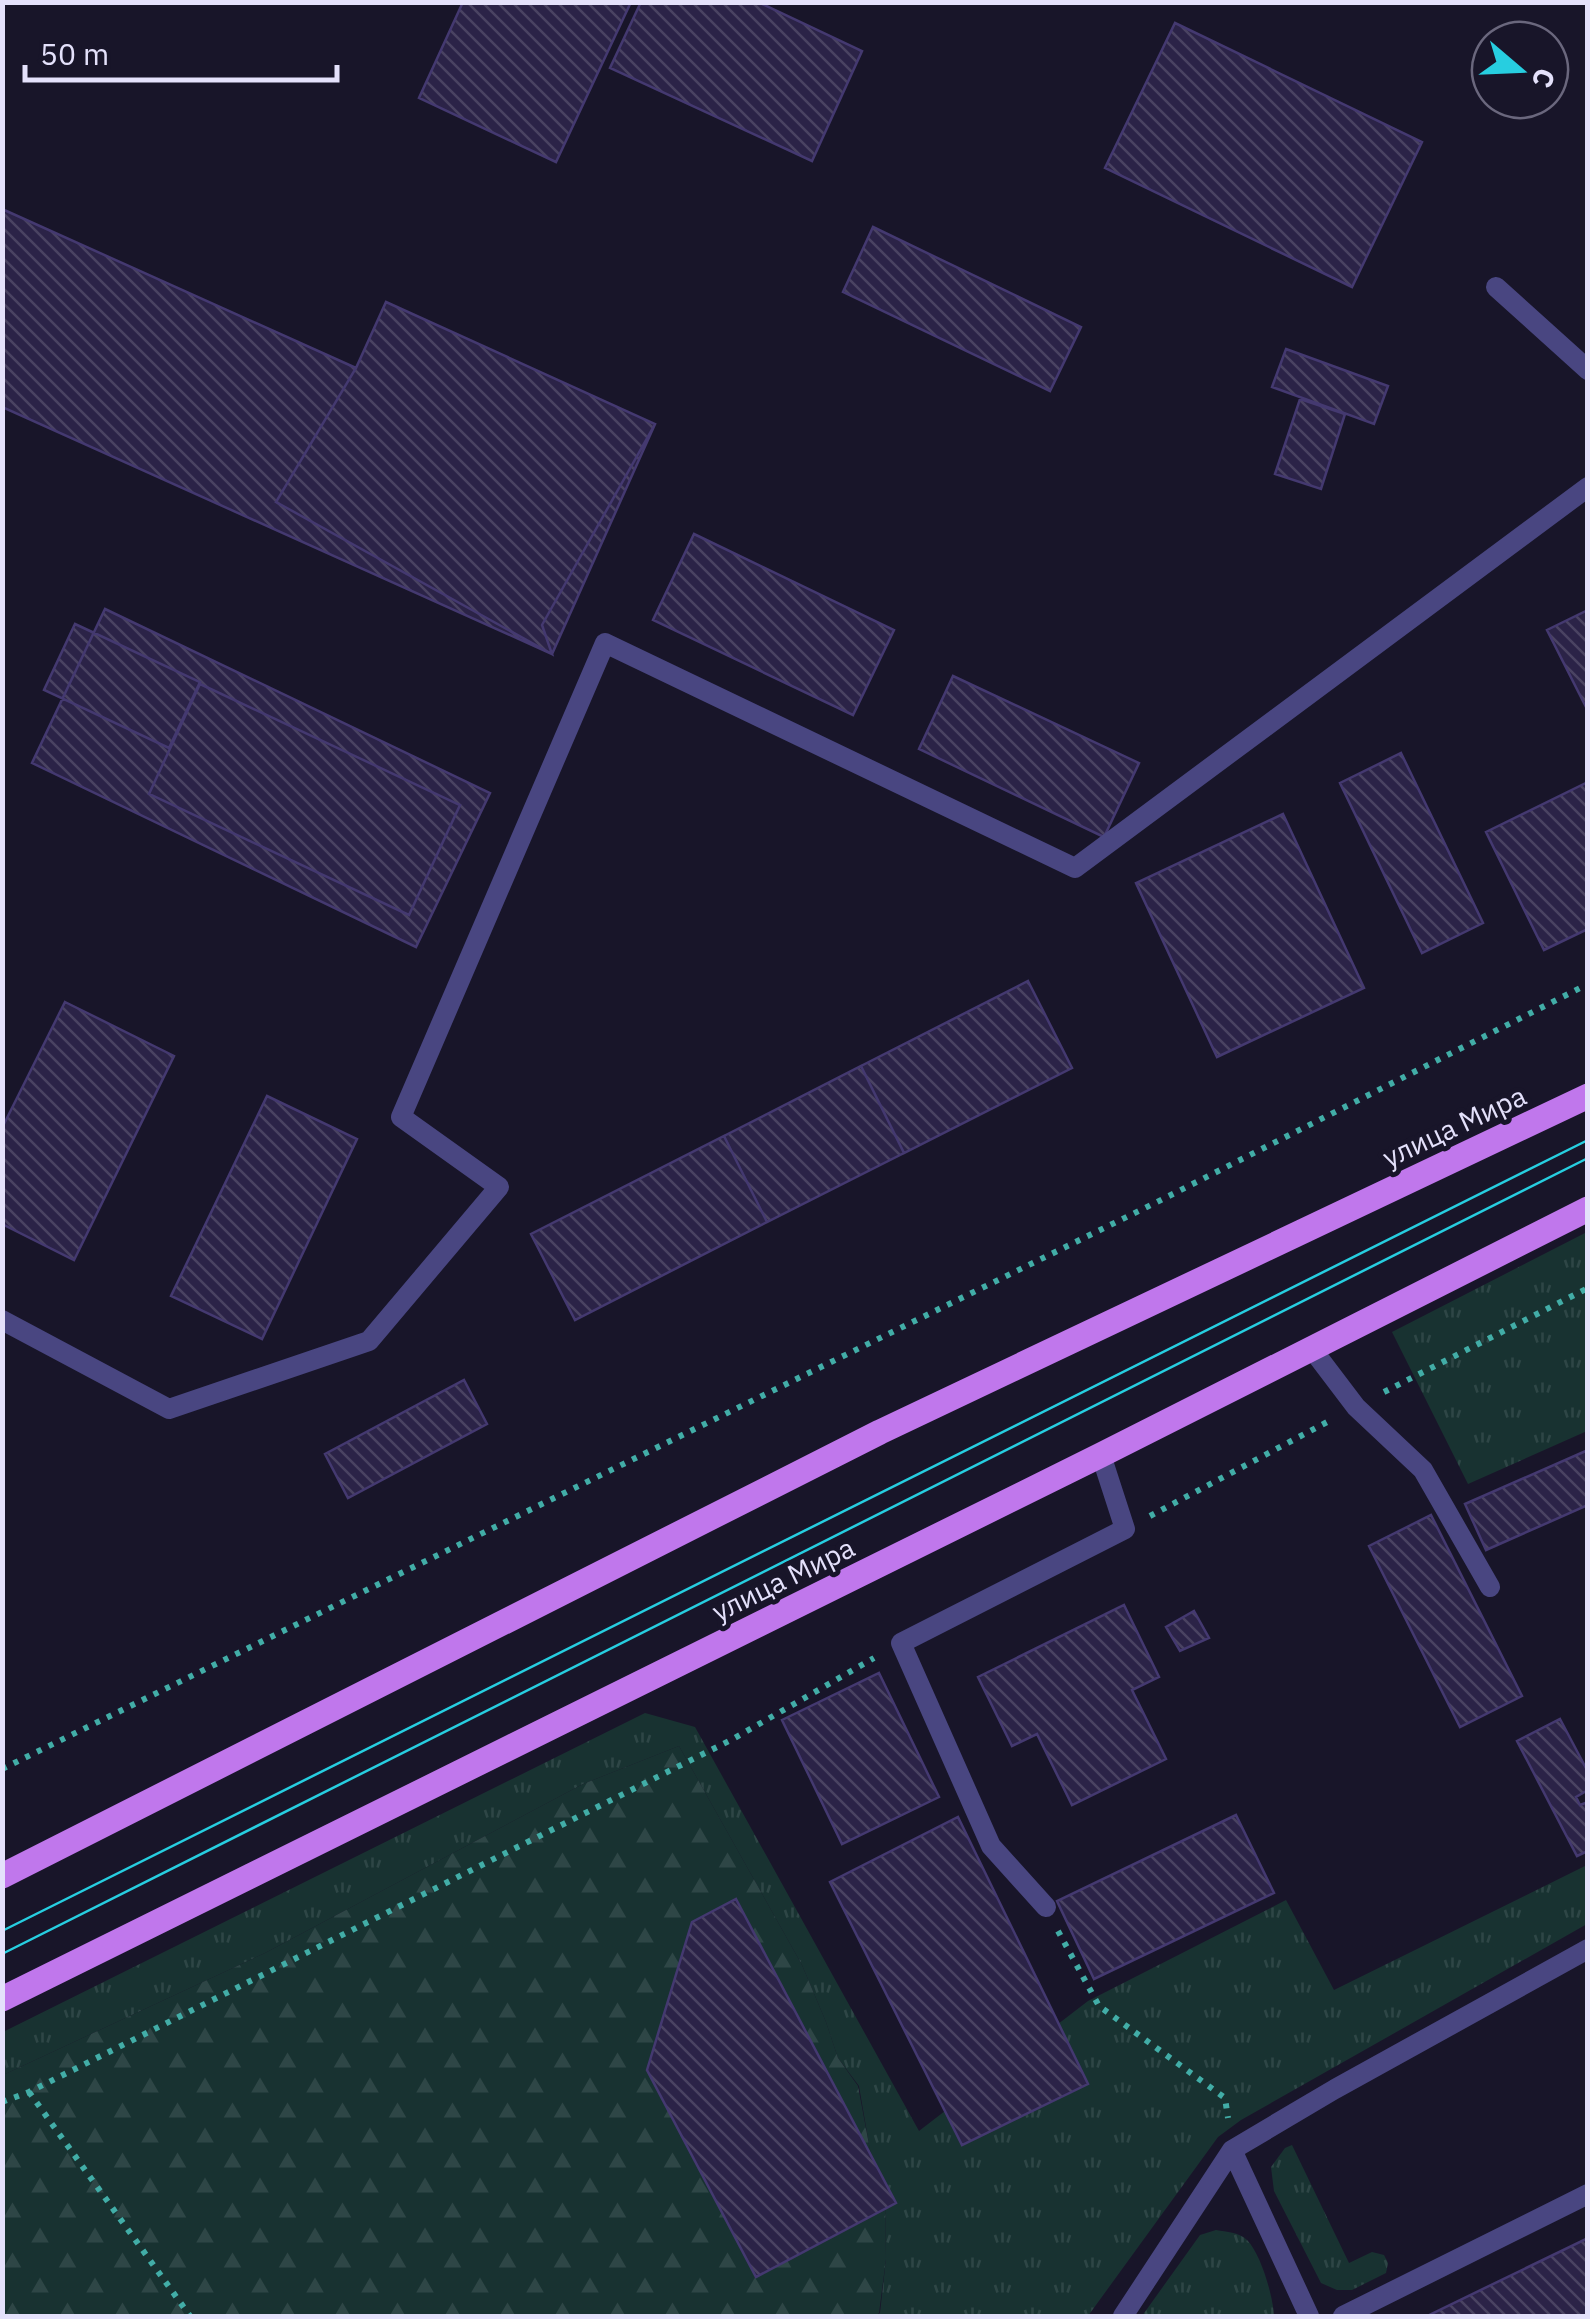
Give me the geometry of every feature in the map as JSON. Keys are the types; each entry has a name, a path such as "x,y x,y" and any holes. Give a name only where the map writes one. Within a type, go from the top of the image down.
{"main road":[{"name":"улица Мира","path":"2,1876 880,1432 1588,1096"},
{"name":"улица Мира","path":"2,1999 1101,1456 1588,1210"}],"street":[{"path":"1496,287 1588,370"},
{"path":"2,1320 169,1408 369,1341 499,1186 401,1116 605,642 1075,868 1588,487"},
{"path":"1312,1349 1356,1407 1424,1470 1490,1587"},
{"path":"1046,1908 991,1846 901,1643 1126,1528 1101,1456"},
{"path":"1123,2316 1232,2150 1588,1949"},
{"path":"1232,2150 1309,2316"},
{"path":"1344,2316 1588,2194"}],"path":[{"path":"2,1769 1154,1204 1588,984"},
{"path":"2,2102 29,2092 733,1739 901,1643"},
{"path":"1046,1908 1098,2006 1226,2098"},
{"path":"29,2092 190,2316"}],"green space":[{"path":"1587,1232 1587,1431 1468,1484 1392,1332"},
{"path":"645,1713 695,1727 919,2131 1088,2001 1286,1900 1334,1990 1587,1865 1587,1924 1241,2120 1218,2137 1088,2316 875,2316 880,2313 886,2259 885,2192 870,2150 859,2086 838,2058 802,1965 679,1746 583,1784 265,1953 3,2075 3,2032"},
{"path":"679,1746 802,1965 838,2058 858,2086 870,2150 885,2192 886,2259 879,2313 3,2316 3,2075 265,1953 583,1784"},
{"path":"1292,2145 1349,2263 1372,2252 1384,2255 1388,2263 1386,2273 1352,2290 1337,2290 1321,2283 1274,2191 1271,2167"},
{"path":"1216,2230 1240,2235 1252,2246 1265,2276 1274,2316 1142,2316 1200,2235"}],"building":[{"path":"463,2 631,2 556,162 419,98"},
{"path":"641,2 758,2 862,51 812,161 610,68"},
{"path":"1175,23 1422,142 1352,287 1105,168"},
{"path":"2,209 356,368 386,302 655,424 552,654 2,407"},
{"path":"873,227 1081,327 1050,391 843,292"},
{"path":"386,302 655,424 542,625 552,654 276,502 356,368"},
{"path":"1286,349 1388,386 1374,424 1272,387"},
{"path":"1300,399 1345,414 1321,489 1275,474"},
{"path":"694,534 894,630 853,715 653,620"},
{"path":"105,609 490,793 416,947 32,763"},
{"path":"1588,610 1588,711 1547,630"},
{"path":"75,624 200,682 169,748 44,690"},
{"path":"953,676 1139,763 1104,837 919,749"},
{"path":"200,684 460,805 409,915 149,794"},
{"path":"1401,753 1483,923 1422,953 1340,783"},
{"path":"1588,782 1588,929 1544,950 1486,832"},
{"path":"1283,814 1364,988 1217,1057 1136,883"},
{"path":"1028,981 1072,1068 904,1153 861,1066"},
{"path":"65,1002 174,1056 74,1260 2,1224 2,1128"},
{"path":"861,1066 904,1153 767,1222 724,1136"},
{"path":"267,1096 357,1139 262,1339 171,1296"},
{"path":"724,1136 767,1222 575,1320 531,1234"},
{"path":"464,1380 487,1424 348,1498 325,1454"},
{"path":"1588,1450 1588,1505 1486,1550 1465,1504"},
{"path":"1431,1515 1522,1696 1460,1727 1369,1546"},
{"path":"1124,1605 1159,1677 1132,1690 1166,1759 1072,1805 1037,1734 1012,1746 978,1677"},
{"path":"1194,1611 1209,1638 1180,1651 1166,1627"},
{"path":"879,1673 939,1797 842,1844 782,1720"},
{"path":"1560,1719 1588,1772 1588,1790 1576,1797 1580,1805 1588,1802 1588,1851 1577,1856 1517,1741"},
{"path":"1236,1815 1274,1893 1094,1979 1057,1901"},
{"path":"958,1817 1088,2084 962,2145 830,1882"},
{"path":"736,1899 896,2203 756,2277 647,2070 692,1922"},
{"path":"1588,2238 1588,2316 1427,2316"}],"tram line":[{"path":"2,1931 1588,1140"},
{"path":"2,1954 1588,1158"}]}
